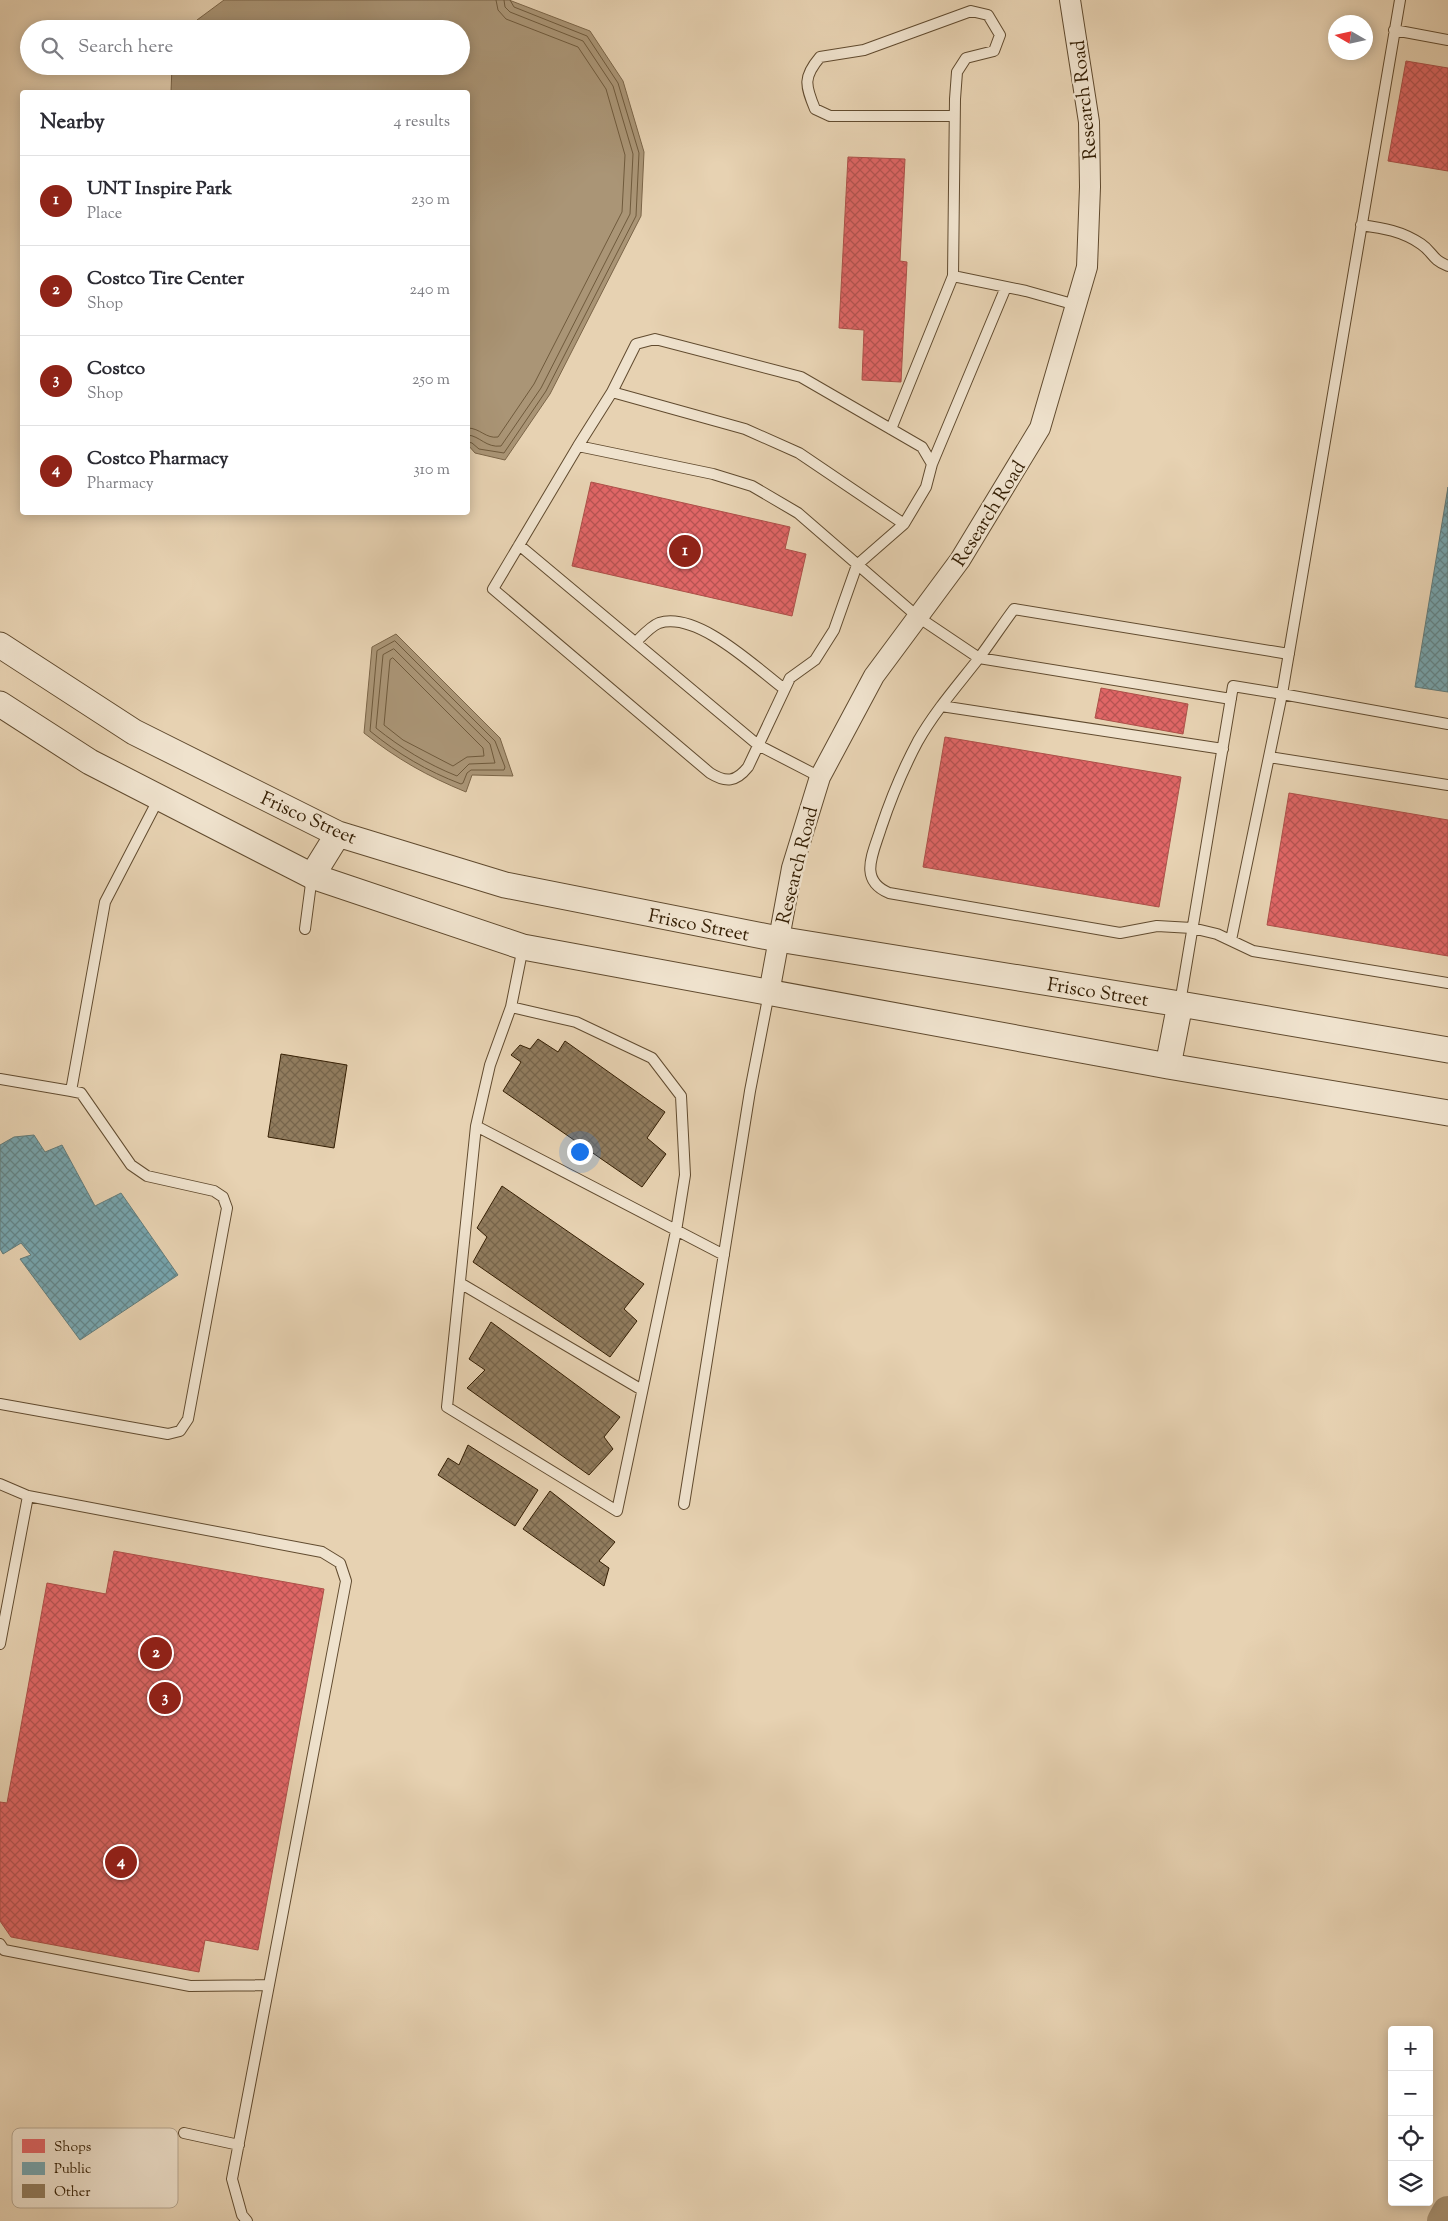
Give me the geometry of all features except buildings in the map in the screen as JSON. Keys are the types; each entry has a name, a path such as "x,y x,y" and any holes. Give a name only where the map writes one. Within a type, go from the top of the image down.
{"street":[{"name":"Research Road","path":"770,993 792,868 820,777 874,676 960,560 1040,428 1087,267 1090,187 1089,122 1070,0"},
{"name":"Frisco Street","path":"0,645 134,732 338,834 505,885 778,939 1180,1004 1448,1050"},
{"path":"0,704 90,762 312,876 523,947 1168,1066 1448,1113"},
{"path":"312,876 338,834"},
{"path":"1168,1066 1180,1004"}],"lane":[{"path":"1231,940 1282,694 1400,0"},
{"path":"892,429 953,276 954,116 957,72 966,58 994,51 1000,34 988,15 971,12 864,50 820,57 811,68 806,88 815,109 830,116 954,116"},
{"path":"1394,30 1448,40"},
{"path":"1361,225 1395,230 1423,245 1436,261 1448,266"},
{"path":"953,276 1006,286 1076,305"},
{"path":"932,464 922,447 801,378 655,339 636,344 612,392 493,589 710,773 720,779 730,781 742,774 748,767 783,688 790,678 815,660 834,630 857,564 904,524 926,487 932,464 1006,286"},
{"path":"612,392 744,429 799,453 904,524"},
{"path":"578,446 713,474 752,486 798,513 918,617 979,658 1231,699"},
{"path":"519,545 758,745 820,777"},
{"path":"1289,654 1014,609 941,706 919,741 892,796 872,856 870,874 872,882 878,888 890,893 1120,933 1157,926 1192,928 1216,934 1253,951 1448,983"},
{"path":"636,642 657,624 669,621 683,622 705,630 783,688"},
{"path":"1180,1004 1233,686 1448,724"},
{"path":"941,706 1223,749"},
{"path":"1269,757 1448,785"},
{"path":"70,1092 105,902 159,798"},
{"path":"305,929 312,876"},
{"path":"511,1007 576,1022 652,1058 681,1096 685,1175 676,1231 617,1511 447,1407 476,1126 490,1065 511,1007 523,947"},
{"path":"684,1504 750,1091 770,993"},
{"path":"0,1079 81,1093 131,1165 148,1176 214,1191 223,1197 227,1208 188,1420 180,1431 168,1434 0,1404"},
{"path":"476,1126 724,1255"},
{"path":"460,1283 642,1390"},
{"path":"0,1484 28,1496 322,1552 340,1562 346,1581 232,2179 242,2216 247,2221"},
{"path":"0,1644 28,1496"},
{"path":"0,1944 4,1950 190,1986 269,1985"},
{"path":"184,2133 239,2145"}],"water":[{"path":"224,0 509,0 590,31 623,81 644,152 641,216 550,394 505,460 475,453 470,447 470,90 171,90 172,75 470,75 470,20 197,20"},
{"path":"396,634 500,738 513,776 472,775 466,792 438,780 413,766 388,751 364,733 372,647"}],"waterway":[{"path":"1443,2221 1448,2212"}],"place":[{"name":"UNT Inspire Park","path":"685,551"},
{"name":"Costco Tire Center","path":"156,1653"},
{"name":"Costco","path":"165,1698"},
{"name":"Costco Pharmacy","path":"121,1862"}]}
